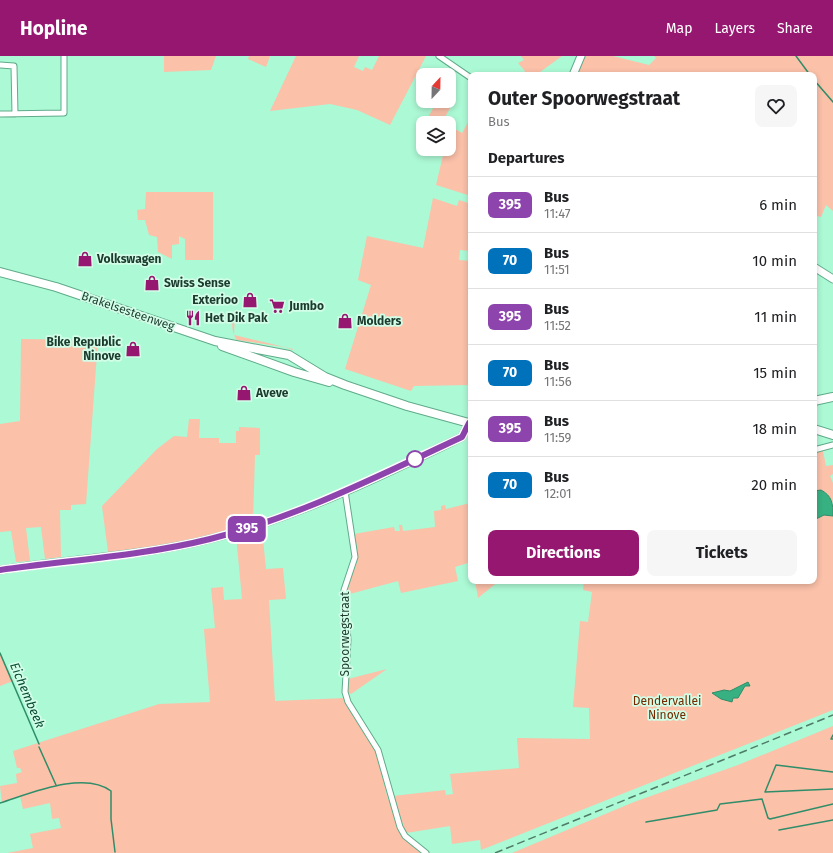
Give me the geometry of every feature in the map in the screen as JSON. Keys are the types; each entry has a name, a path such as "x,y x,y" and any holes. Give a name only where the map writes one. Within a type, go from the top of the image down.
{"main road":[{"name":"Brakelsesteenweg","path":"0,272 56,287 215,341 280,352 345,385 407,406 468,423"},
{"name":"Brakelsesteenweg","path":"0,275 31,282 120,310 294,372 425,415 458,424 468,424"},
{"path":"274,365 282,360 280,352"},
{"path":"294,372 291,368 291,364 298,360"},
{"path":"817,400 833,397"},
{"path":"817,430 833,435"}],"street":[{"path":"0,114 64,113 64,56"},
{"path":"439,56 468,76"},
{"path":"574,72 581,56"},
{"path":"0,65 14,66 15,114"},
{"path":"817,268 833,279"},
{"path":"0,570 169,548 210,539 273,521 345,491 462,437 468,427"},
{"path":"817,449 833,445"},
{"name":"Spoorwegstraat","path":"345,491 355,553 355,562 344,590 348,640 346,697 378,750 400,827 405,836 426,853"}],"green space":[{"path":"164,56 216,56 211,70 164,72"},
{"path":"249,56 270,56 266,67 248,59"},
{"path":"296,56 359,56 354,67 363,71 365,67 372,70 379,56 426,56 420,68 416,68 416,75 390,125 357,110 330,104 270,111"},
{"path":"521,56 562,56 540,72 524,72 525,71 518,63 524,60"},
{"path":"585,56 613,56 649,65 656,58 654,56 833,56 833,211 826,205 821,217 817,216 817,72 577,72"},
{"path":"433,108 450,108 446,116 429,116"},
{"path":"468,122 468,195 436,185 443,156 456,156 456,130 462,133"},
{"path":"146,192 213,192 213,260 185,260 185,239 179,236 179,244 172,245 172,259 158,252 157,237 149,235 145,220 138,220 137,210 145,209"},
{"path":"433,198 457,206 459,200 468,203 468,251 460,250 459,260 468,261 468,385 414,386 411,391 345,369 371,285 358,280 367,236 423,248"},
{"path":"235,310 234,335 232,321"},
{"path":"234,335 293,349 293,350 284,347 237,340"},
{"path":"21,339 98,340 86,504 71,505 71,510 60,510 61,557 45,559 41,527 26,528 30,561 16,562 11,531 0,532 0,424 20,421"},
{"path":"189,419 200,419 199,438 219,438 219,443 236,443 236,431 239,431 239,427 260,428 260,455 255,455 253,522 215,534 167,545 108,552 102,506 157,449 174,436 187,437"},
{"path":"823,451 826,466 833,465 833,474 830,476 833,483 833,503 826,493 817,491 817,452"},
{"path":"468,504 468,563 455,567 458,581 401,593 398,581 346,595 348,582 358,559 354,534 394,527 395,531 400,531 399,525 402,525 403,531 435,527 434,511 441,510 441,506 445,505 446,509"},
{"name":"Dendervallei Ninove","path":"824,515 833,516 833,710 481,850 480,840 452,844 450,826 406,833 393,796 445,790 446,795 453,794 450,774 519,768 517,738 590,739 589,708 573,707 580,621 588,622 592,592 583,590 584,584 817,584 817,518"},
{"path":"262,529 266,569 283,568 286,599 269,600 275,701 345,698 376,751 387,796 401,832 410,844 423,853 7,853 33,848 30,834 61,828 59,818 52,819 50,803 23,809 20,796 2,803 0,786 17,783 16,774 22,772 20,768 17,768 13,751 159,704 210,702 204,629 215,628 211,588 223,587 224,600 242,599 236,535"},
{"path":"476,584 495,584 478,598"},
{"path":"0,653 13,681 0,686"},
{"path":"387,669 351,694 347,692 348,679"},
{"path":"833,726 833,853 512,853 634,802 738,765"}],"shaded area":[{"path":"821,490 830,497 833,507 833,516 824,515 817,518 817,491"},
{"path":"748,682 750,686 745,686 738,698 733,698 732,702 721,699 712,693 724,690 730,691"}],"waterway":[{"path":"796,56 808,72"},
{"path":"817,83 833,102"},
{"name":"Eichembeek","path":"0,653 39,744"},
{"path":"833,735 831,739 833,739"},
{"name":"Eichembeek","path":"39,747 56,785"},
{"path":"833,772 776,765 765,792 833,789"},
{"path":"0,803 41,790 72,783 100,785 111,791 111,819 115,852"},
{"path":"646,822 717,810 720,804 762,799 768,818 770,819 833,804"},
{"path":"779,830 833,820"}],"railway":[{"path":"495,853 833,715"}],"bus line":[{"name":"395","path":"0,570 56,561 169,548 244,530 294,513 462,437 468,425"}],"place":[{"name":"Volkswagen","path":"85,259"},
{"name":"Swiss Sense","path":"152,283"},
{"name":"Exterioo","path":"250,300"},
{"name":"Jumbo","path":"277,306"},
{"name":"Het Dik Pak","path":"193,318"},
{"name":"Molders","path":"345,321"},
{"name":"Bike Republic Ninove","path":"133,349"},
{"name":"Aveve","path":"244,393"}]}
